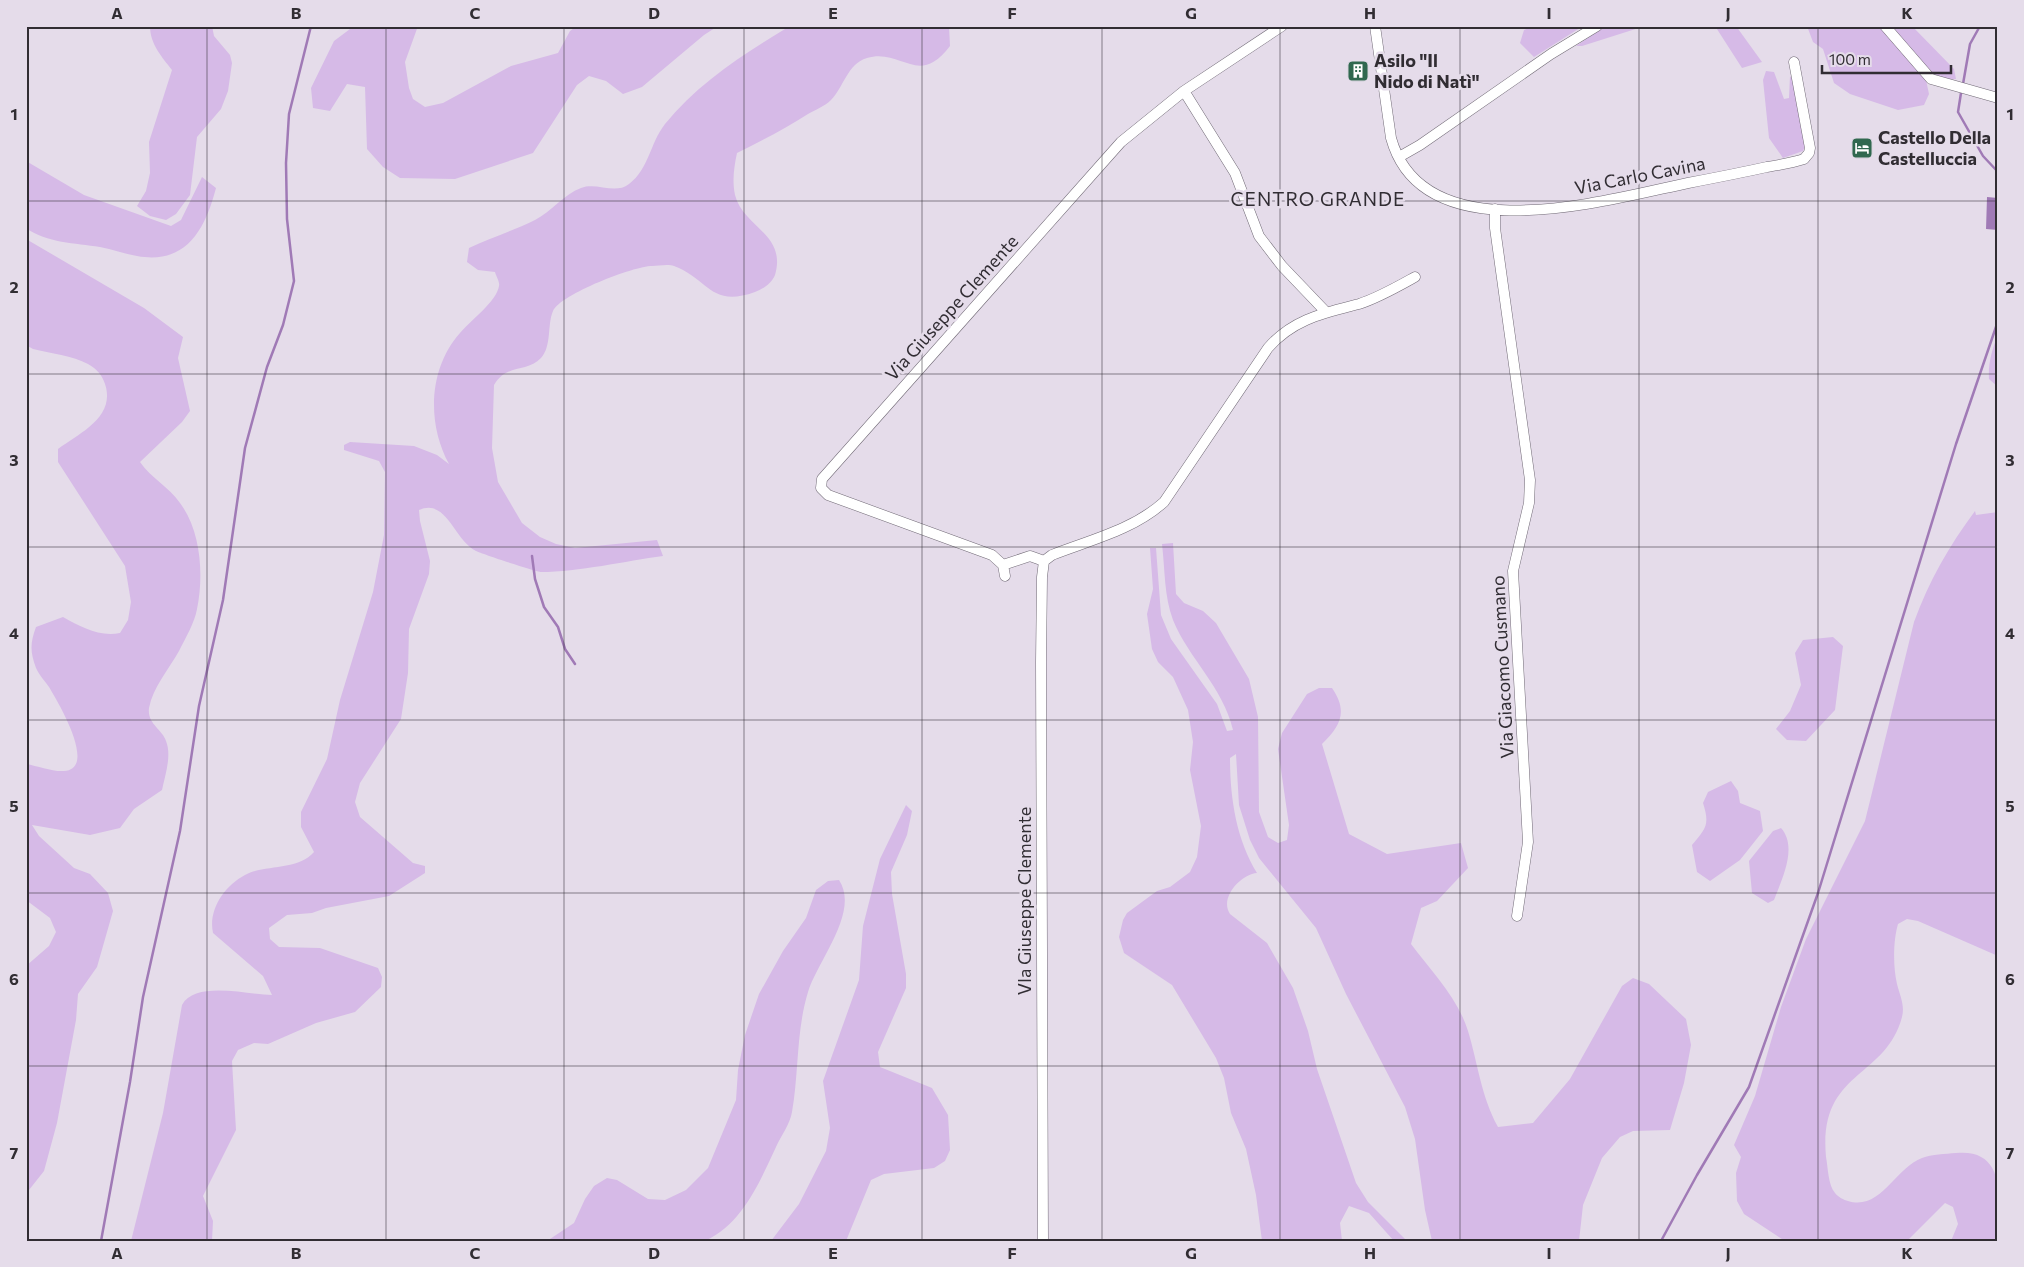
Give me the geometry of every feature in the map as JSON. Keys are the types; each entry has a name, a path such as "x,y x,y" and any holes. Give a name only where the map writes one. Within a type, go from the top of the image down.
{"street":[{"name":"Via Giuseppe Clemente","path":"1003,565 992,555 828,495 822,491 820,482 1121,142 1184,91 1282,26"},
{"name":"Via Carlo Cavina","path":"1375,26 1391,138 1399,157 1420,183 1437,194 1476,207 1495,209 1566,208 1804,159 1809,153 1810,148 1794,62"},
{"path":"1399,157 1420,145 1551,54 1597,26"},
{"path":"1885,26 1931,78 1998,98"},
{"path":"1184,91 1235,173 1259,236 1282,266 1325,311"},
{"name":"Via Giacomo Cusmano","path":"1495,209 1495,228 1530,480 1529,503 1513,571 1528,842 1517,916"},
{"path":"1005,576 1003,565 1030,556 1044,562 1052,554 1121,529 1150,515 1164,502 1268,348 1293,326 1325,311 1360,304 1414,277"},
{"name":"VIa Giuseppe Clemente","path":"1043,1241 1041,652 1044,562"}],"shaded area":[{"path":"150,26 212,26 214,36 230,55 232,63 228,91 221,109 197,137 190,195 176,214 166,220 150,216 137,206 146,191 150,173 149,142 172,70 154,44"},
{"path":"354,26 418,26 405,62 409,88 413,99 425,107 443,103 511,66 558,53 570,31 577,26 718,26 704,35 642,87 623,94 606,81 589,76 577,85 533,153 455,179 400,178 383,167 367,149 365,87 347,84 330,111 313,108 311,88 334,41"},
{"path":"790,26 949,26 950,46 939,58 919,66 879,56 860,61 850,70 829,102 782,130 737,153 734,174 735,195 746,215 770,240 775,250 777,261 775,275 767,285 755,292 728,297 711,290 686,272 669,265 643,267 615,276 583,289 559,304 551,317 547,348 541,358 535,363 505,374 494,385 492,448 498,482 522,523 540,537 556,544 575,548 657,540 663,556 586,568 541,572 476,551 468,546 444,515 437,510 429,508 419,510 430,561 429,574 409,629 408,673 401,719 360,783 355,802 360,817 413,863 425,866 425,873 389,896 326,908 312,913 287,915 269,928 270,939 279,947 320,948 378,968 382,977 381,987 355,1012 316,1023 268,1044 254,1043 238,1050 232,1061 236,1130 203,1196 213,1221 212,1241 131,1241 163,1113 182,1005 189,997 210,991 272,995 263,976 213,933 212,924 215,907 230,885 245,875 262,869 299,862 314,852 301,827 301,812 327,759 340,700 373,592 384,535 385,472 379,461 344,450 344,445 350,442 414,446 437,455 449,464 437,432 434,414 437,380 449,347 493,298 499,284 495,272 478,270 467,262 469,248 535,220 569,194 581,188 593,186 612,189 629,184 641,171 660,131 692,95 739,58"},
{"path":"1534,26 1583,26 1534,57 1520,43 1524,30"},
{"path":"1606,26 1645,26 1582,46 1576,46"},
{"path":"1715,26 1736,26 1762,62 1742,68"},
{"path":"1807,26 1912,26 1954,69 1956,79 1926,80 1929,94 1924,105 1898,110 1850,94 1834,83 1823,49 1813,42"},
{"path":"1766,71 1774,72 1784,99 1789,98 1790,76 1794,81 1805,146 1803,151 1783,158 1769,138 1763,80"},
{"path":"26,161 84,195 171,226 181,220 202,177 216,188 206,218 191,241 181,250 168,255 154,257 137,256 100,247 52,240 26,228"},
{"path":"1987,197 1998,198 1998,230 1986,229"},
{"path":"26,239 144,308 183,337 178,358 190,411 182,422 140,462 149,473 176,497 187,514 196,540 200,568 197,609 190,630 158,685 149,708 150,718 164,737 168,747 167,766 162,790 134,809 120,828 90,835 32,825 39,836 74,868 90,874 108,893 113,911 97,967 78,994 76,1020 57,1123 44,1171 29,1190 26,1189 26,966 49,946 56,932 50,918 26,900 26,764 50,770 64,771 73,767 77,759 77,747 67,720 36,668 32,652 33,638 36,627 63,617 83,628 97,632 105,634 120,633 128,620 131,602 125,566 58,462 58,449 94,423 101,415 107,396 105,384 99,372 82,361 33,349 26,345"},
{"path":"1998,334 1998,387 1989,379 1989,367"},
{"path":"1975,511 1976,515 1998,512 1998,956 1918,921 1907,919 1898,924 1894,946 1894,962 1897,984 1903,1004 1902,1017 1894,1038 1882,1053 1842,1091 1832,1107 1826,1129 1826,1157 1830,1181 1835,1193 1845,1200 1860,1202 1870,1200 1879,1194 1912,1163 1922,1158 1956,1153 1973,1154 1985,1159 1993,1169 1997,1181 1999,1211 1997,1241 1951,1241 1958,1224 1953,1207 1945,1203 1907,1241 1785,1241 1744,1214 1737,1201 1736,1173 1741,1157 1734,1145 1755,1096 1781,1007 1806,939 1865,821 1914,622 1940,564"},
{"path":"1173,543 1176,594 1184,603 1203,611 1216,623 1249,679 1258,717 1259,812 1268,837 1278,843 1287,840 1289,825 1278,749 1282,733 1307,694 1319,688 1332,688 1340,704 1340,718 1334,731 1322,744 1349,834 1387,854 1461,843 1468,868 1437,901 1421,908 1411,944 1451,996 1464,1019 1484,1092 1498,1127 1533,1123 1570,1079 1622,986 1633,978 1649,984 1686,1019 1691,1045 1684,1083 1670,1130 1633,1131 1620,1137 1602,1158 1583,1205 1579,1241 1432,1241 1425,1210 1415,1139 1405,1107 1346,994 1316,928 1259,858 1250,840 1239,805 1236,754 1230,758 1233,803 1239,832 1257,873 1244,878 1233,888 1229,894 1227,908 1230,914 1267,943 1293,988 1308,1031 1317,1069 1356,1183 1368,1202 1407,1241 1394,1241 1369,1213 1349,1206 1340,1223 1342,1241 1262,1241 1256,1195 1246,1149 1231,1113 1224,1078 1216,1058 1172,985 1124,953 1119,937 1123,920 1127,913 1157,891 1170,887 1190,872 1197,857 1201,826 1190,770 1193,742 1188,710 1173,677 1158,662 1152,649 1147,614 1153,589 1150,548 1156,548 1161,615 1171,639 1217,704 1227,731 1233,730 1222,700 1188,648 1170,611 1166,592 1162,544"},
{"path":"1833,637 1843,646 1835,710 1806,741 1787,740 1776,729 1790,711 1801,685 1795,653 1803,640"},
{"path":"1731,781 1738,791 1740,803 1760,811 1763,831 1740,860 1710,881 1697,872 1692,845 1705,826 1706,816 1703,803 1708,792"},
{"path":"906,805 912,811 907,835 891,872 892,894 906,974 906,988 878,1052 880,1067 932,1088 948,1115 950,1150 945,1161 934,1168 884,1174 871,1180 846,1241 771,1241 799,1204 826,1151 830,1128 823,1081 859,980 863,926 880,859"},
{"path":"1781,828 1788,844 1787,863 1774,900 1768,903 1752,893 1749,861 1773,831"},
{"path":"839,880 844,893 841,921 813,979 804,1007 791,1116 756,1188 740,1213 730,1224 705,1241 547,1241 574,1223 585,1199 594,1186 607,1178 617,1180 648,1199 665,1200 686,1190 708,1168 736,1100 738,1070 745,1035 759,994 783,951 806,918 816,890 828,881"}],"waterway":[{"path":"101,1241 130,1082 143,997 180,831 199,706 223,600 245,448 267,367 283,325 294,281 287,219 286,163 289,114 311,26"},
{"path":"1963,84 1970,44 1980,26"},
{"path":"1961,93 1958,112 1983,156 1998,172"},
{"path":"1661,1241 1749,1087 1818,893 1956,444 1998,321"},
{"path":"532,556 535,579 544,607 558,627 565,649 575,664"}],"place":[{"name":"Asilo \"Il Nido di Natì\"","path":"1358,71"},
{"name":"Castello Della Castelluccia","path":"1862,148"}],"district":[{"name":"CENTRO GRANDE","path":"1318,199"}]}
